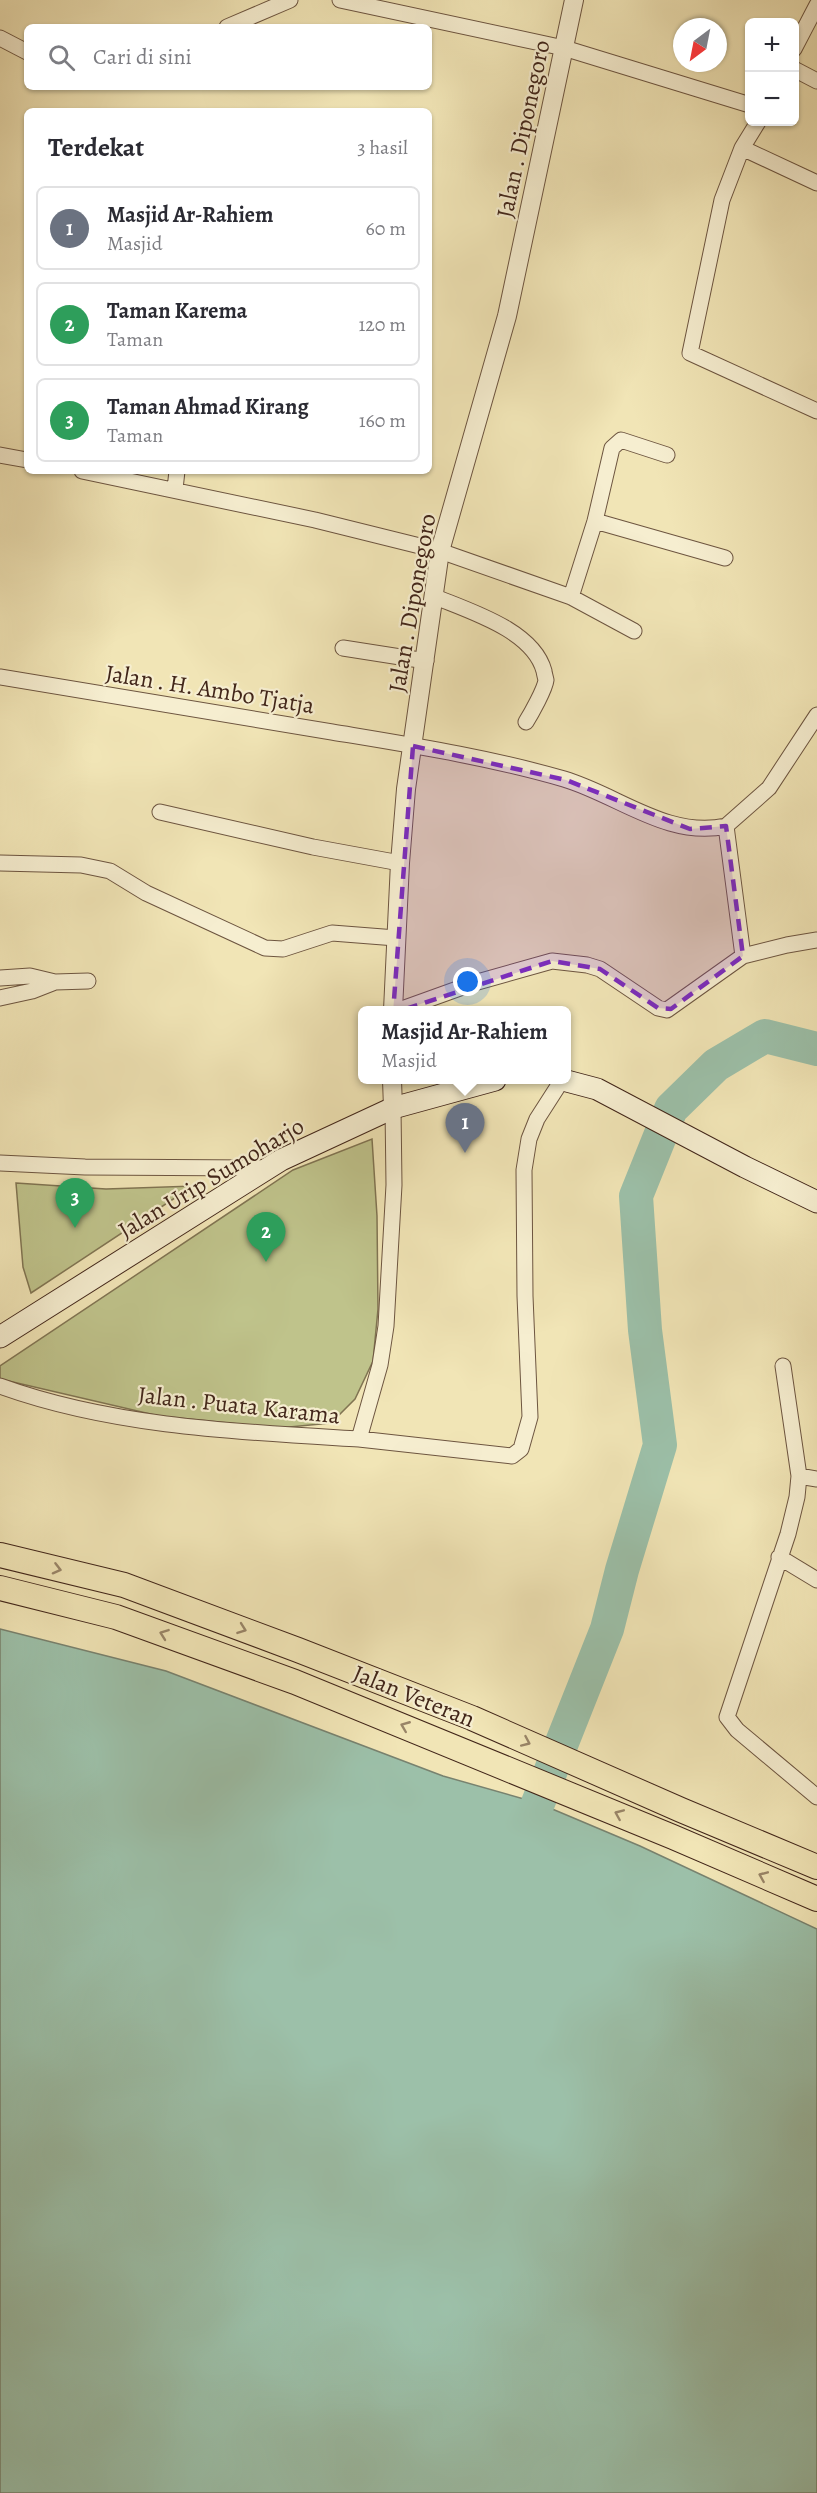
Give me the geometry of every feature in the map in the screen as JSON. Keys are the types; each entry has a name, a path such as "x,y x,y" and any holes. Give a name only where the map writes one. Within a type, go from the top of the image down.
{"highway":[{"name":"Jalan Veteran","path":"0,1555 124,1585 472,1718 817,1867"},
{"name":"Jalan Veteran","path":"0,1588 116,1617 295,1682 459,1748 817,1899"}],"main road":[{"path":"571,1082 597,1089 744,1167 817,1202"},
{"name":"Jalan Urip Sumoharjo","path":"0,1337 267,1168 393,1108 480,1084"}],"street":[{"path":"234,24 290,0"},
{"path":"340,0 564,48 745,103"},
{"name":"Jalan . Diponegoro","path":"393,1006 400,863 412,746 440,551 507,316 574,0"},
{"path":"799,41 817,5"},
{"path":"0,38 24,50"},
{"path":"799,71 817,81"},
{"path":"756,126 742,148 722,200 690,353 817,411"},
{"path":"742,148 817,183"},
{"path":"571,597 595,521 612,448 616,442 628,441 667,455"},
{"path":"0,455 24,459"},
{"path":"98,474 175,489 440,551 571,597 634,631"},
{"path":"175,489 177,474"},
{"path":"595,521 725,558"},
{"path":"433,596 494,622 520,637 533,649 542,665 546,680 537,704 526,722"},
{"path":"342,648 426,661"},
{"name":"Jalan . H. Ambo Tjatja","path":"0,677 485,760 566,780 672,825 707,831 726,826"},
{"path":"743,956 726,826 769,788 817,715"},
{"path":"160,812 313,847 400,863"},
{"path":"0,862 81,865 110,871 146,893 265,948 284,949 332,933 396,938"},
{"path":"412,1006 474,983 552,961 587,965 600,969 658,1008 667,1010 743,956 817,940"},
{"path":"0,978 30,976 55,982 88,981"},
{"path":"0,998 32,991 55,982"},
{"path":"392,1084 393,1108"},
{"path":"359,1439 512,1456 521,1449 530,1417 525,1296 524,1170 529,1139 537,1119 559,1084"},
{"name":"Jalan . Puata Karama","path":"0,1386 94,1411 159,1423 359,1439 380,1365 386,1326 394,1185 393,1108"},
{"path":"0,1163 85,1167 267,1168"},
{"path":"783,1366 799,1476 797,1497 788,1534 727,1717 737,1730 817,1797"},
{"path":"799,1476 817,1479"},
{"path":"779,1557 817,1581"}],"highlighted area":[{"path":"413,746 566,780 690,829 726,826 743,956 671,1009 658,1008 600,969 552,961 393,1013"}],"shaded area":[{"path":"372,1139 377,1216 378,1309 373,1361 355,1399 331,1423 279,1428 159,1416 0,1379 0,1366 293,1170"},
{"path":"16,1183 106,1189 193,1186 31,1293 23,1267"},
{"path":"0,1629 166,1671 443,1776 538,1803 640,1846 817,1929 817,2493 0,2493"}],"waterway":[{"path":"538,1803 607,1629 622,1570 660,1445 645,1330 636,1196 671,1109 716,1065 765,1036 817,1049"}],"place":[{"name":"Masjid Ar-Rahiem","path":"465,1153"},
{"name":"Taman Ahmad Kirang","path":"75,1228"},
{"name":"Taman Karema","path":"266,1262"}]}
